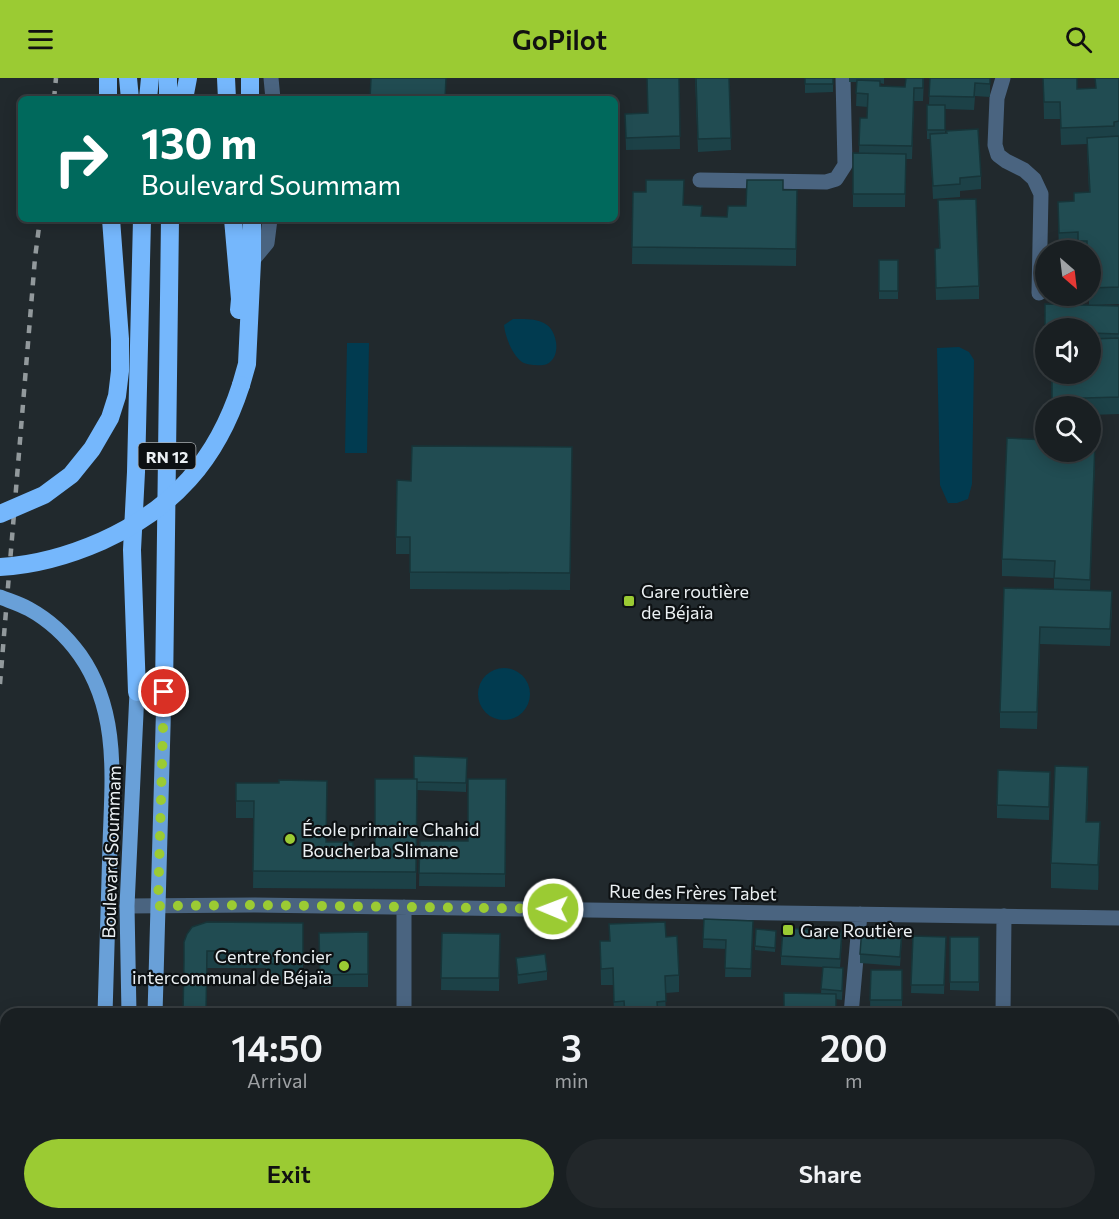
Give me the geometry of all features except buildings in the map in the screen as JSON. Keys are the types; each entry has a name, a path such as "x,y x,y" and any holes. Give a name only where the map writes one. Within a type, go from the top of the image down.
{"highway":[{"path":"108,78 108,96"},
{"path":"128,78 130,96"},
{"path":"185,96 188,78"},
{"path":"226,78 227,96"},
{"path":"250,78 250,96"},
{"path":"0,514 44,495 71,475 92,449 110,417 117,396 120,339 111,222"},
{"name":"RN 12","path":"137,692 132,550 142,222"},
{"name":"RN 12","path":"164,692 170,222"},
{"path":"0,555 21,554 55,547 88,535 116,521 146,503 172,480 192,457 213,423 235,362 240,299 233,222"},
{"path":"0,567 22,566 58,558 122,532 153,513 181,489 202,464 224,429 236,401 247,364 252,222"}],"main road":[{"path":"0,597 30,609 71,643 97,684 105,706 110,741 111,784 105,1008"},
{"name":"Boulevard Soummam","path":"129,1008 127,906 137,692"},
{"name":"RN 12","path":"155,1008 164,692"}],"street":[{"path":"271,78 273,96"},
{"path":"700,180 826,182 836,179 845,165 843,78"},
{"path":"1003,78 997,98 995,145 998,155 1024,170 1034,179 1041,194 1040,240"},
{"path":"252,261 267,243 270,222"},
{"name":"Rue des Frères Tabet","path":"158,906 255,905 1119,918"},
{"path":"127,906 158,906"},
{"path":"404,907 404,1008"},
{"path":"852,1008 860,914"},
{"path":"1003,1008 1004,916"}],"shaded area":[{"path":"513,319 540,321 550,328 556,342 556,352 550,362 532,365 518,359 510,345 504,325"},
{"path":"347,343 369,343 367,453 345,453"},
{"path":"959,347 969,352 974,360 972,484 968,499 948,503 940,485 937,348"},
{"path":"499,668 509,668 523,675 530,694 523,713 509,720 499,720 489,716 482,709 478,699 478,689 482,679 489,672"}],"railway":[{"path":"54,96 56,78"},
{"path":"0,684 40,222"}],"place":[{"name":"Gare routière de Béjaïa","path":"629,601"},
{"name":"École primaire Chahid Boucherba Slimane","path":"290,839"},
{"name":"Gare Routière","path":"788,930"},
{"name":"Centre foncier intercommunal de Béjaïa","path":"344,966"}],"route":[{"path":"164,692 158,906 553,909"}]}
